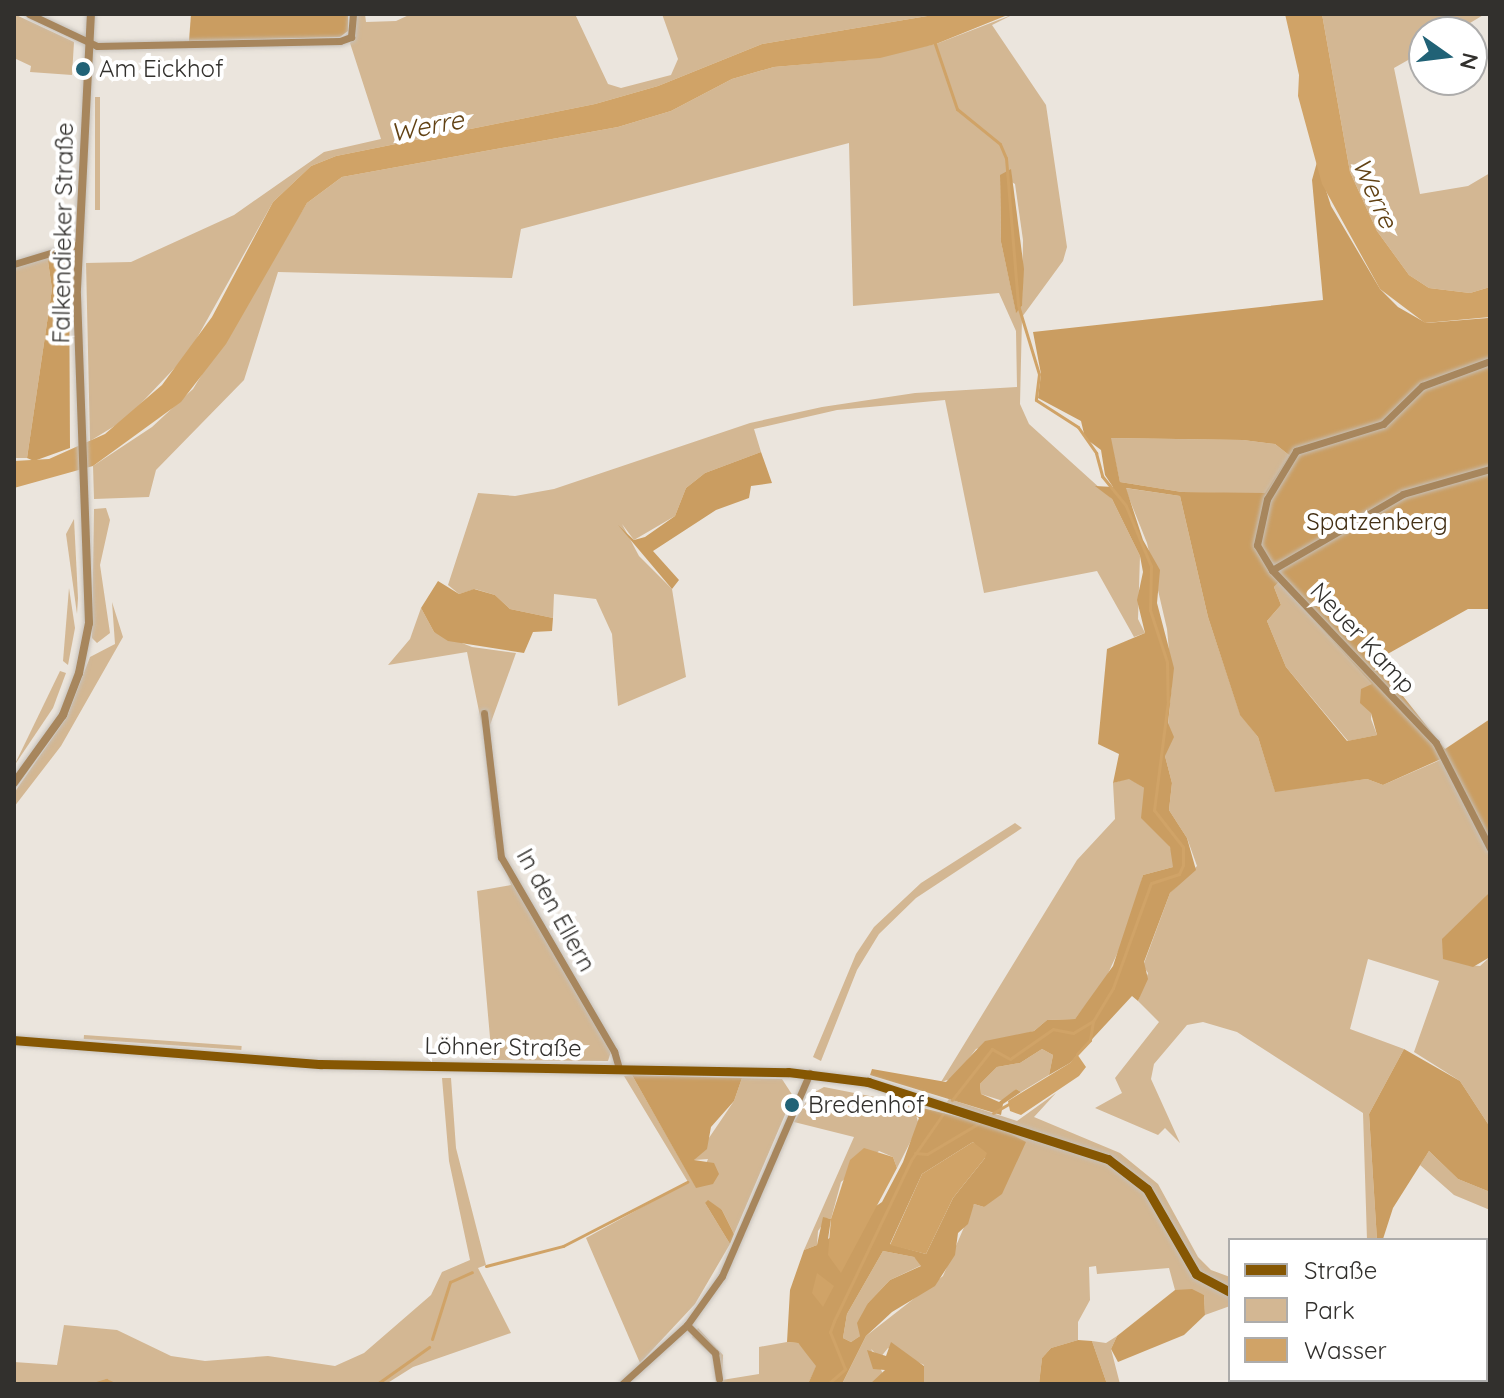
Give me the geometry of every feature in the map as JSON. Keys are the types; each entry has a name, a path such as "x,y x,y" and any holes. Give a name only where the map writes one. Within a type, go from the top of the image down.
{"main road":[{"name":"Löhner Straße","path":"14,1040 320,1064 810,1073 878,1085 1093,1152 1123,1168 1157,1203 1196,1274 1228,1291"}],"street":[{"path":"29,14 90,43 351,37 353,14"},
{"name":"Falkendieker Straße","path":"14,783 51,736 79,673 89,623 77,245 91,14"},
{"path":"14,264 77,245"},
{"name":"Neuer Kamp","path":"1490,361 1422,386 1383,424 1296,451 1273,484 1258,525 1257,545 1272,570 1436,743 1490,848"},
{"path":"1272,570 1403,494 1490,469"},
{"name":"In den Ellern","path":"484,713 501,857 614,1051 619,1069"},
{"path":"622,1384 687,1325 734,1253 810,1073"},
{"path":"687,1325 715,1353 719,1379"}],"green space":[{"path":"14,14 74,42 72,75 30,72 31,66 14,58"},
{"path":"191,14 348,14 348,31 340,37 189,41"},
{"path":"355,14 365,14 366,22 396,21 411,14 575,14 608,84 621,88 671,75 678,59 662,14 939,14 762,44 658,86 595,104 336,156 311,166 273,202 188,354 126,419 90,441 86,263 131,262 234,215 324,152 381,139 350,43 356,36"},
{"path":"1014,14 992,25 1046,105 1067,247 1063,261 1022,317 1020,404 1029,424 1112,499 1140,556 1138,619 1145,633 1134,637 1097,571 984,593 945,400 837,410 754,429 761,452 705,473 686,488 675,516 634,540 622,524 639,556 672,589 686,677 618,706 612,634 596,599 554,594 553,618 510,609 495,595 475,589 459,594 448,585 478,493 515,496 554,489 750,423 822,407 915,393 1017,387 1016,331 999,293 853,306 849,143 521,229 512,278 278,272 244,380 156,470 149,497 94,499 93,466 152,427 193,389 307,203 342,177 618,127 671,111 732,79 774,67 854,60 936,44","holes":["1000,175 1015,184 1023,240 1022,306 1016,312 1001,242"]},
{"path":"1322,14 1485,14 1408,16 1408,60 1394,68 1420,194 1468,186 1490,173 1490,287 1470,293 1429,288 1409,275 1377,231 1350,172"},
{"path":"95,97 100,97 100,210 95,210"},
{"name":"Spatzenberg","path":"1317,162 1331,206 1380,289 1398,307 1426,323 1488,318 1490,322 1490,609 1468,609 1375,661 1445,749 1490,719 1490,843 1441,759 1383,785 1367,779 1275,792 1258,737 1240,715 1208,617 1180,496 1126,488 1143,540 1160,570 1157,603 1174,668 1168,723 1174,737 1165,756 1172,783 1169,810 1187,838 1196,870 1170,893 1144,962 1148,979 1138,1001 1132,996 1070,1063 1049,1075 1053,1055 1042,1049 1020,1063 997,1067 980,1084 981,1094 999,1102 1016,1089 1021,1092 1003,1104 1001,1115 870,1075 872,1069 946,1082 985,1041 1034,1031 1047,1020 1075,1019 1113,966 1143,875 1173,867 1170,847 1141,818 1144,788 1129,779 1113,783 1119,754 1098,744 1107,649 1145,633 1137,600 1143,572 1140,556 1112,499 1095,486 1113,487 1105,475 1101,450 1085,438 1081,421 1038,398 1041,374 1033,332 1323,300 1312,180","holes":["1111,438 1243,440 1275,444 1289,455 1265,493 1182,492 1120,482","1279,582 1372,684 1361,689 1360,703 1371,713 1377,735 1347,741 1286,667 1267,621 1281,605 1274,587"]},
{"path":"1011,169 1024,269 1022,306 1016,313 1001,242 1000,175"},
{"path":"69,246 70,448 34,461 27,458 52,289 47,254"},
{"path":"47,254 52,289 27,458 14,458 14,266"},
{"path":"1110,438 1243,440 1275,444 1289,455 1265,494 1182,492 1120,482"},
{"path":"761,452 772,483 751,486 749,498 716,510 653,551 679,580 672,589 618,525 634,540 645,537 675,516 686,488 705,473"},
{"path":"1125,488 1180,496 1208,617 1240,714 1258,737 1275,791 1367,779 1383,785 1447,757 1490,843 1490,892 1474,910 1467,965 1480,966 1490,957 1490,1127 1460,1081 1414,1052 1439,981 1368,959 1350,1029 1404,1049 1369,1114 1377,1238 1367,1238 1363,1113 1237,1032 1203,1022 1187,1025 1154,1064 1151,1079 1180,1143 1165,1128 1158,1135 1095,1108 1122,1093 1115,1078 1159,1022 1138,1001 1148,973 1143,966 1170,893 1197,866 1187,838 1169,810 1172,783 1165,756 1172,683 1167,629 1147,543"},
{"path":"106,508 110,520 100,565 110,633 97,643 92,638 94,509"},
{"path":"74,519 78,598 77,614 66,534"},
{"path":"438,581 459,594 474,589 495,595 510,609 553,618 552,631 533,632 524,653 448,641 434,632 421,608"},
{"path":"1279,582 1373,684 1371,719 1377,735 1348,741 1286,667 1267,621 1281,605 1274,587"},
{"path":"69,588 75,628 68,665 63,661"},
{"path":"112,602 123,637 61,746 14,807 14,793 67,717 90,657 115,644"},
{"path":"421,608 434,632 472,647 516,653 490,725 499,839 506,862 613,1045 608,1061 492,1060 477,891 511,885 494,837 483,731 467,652 388,665 410,639"},
{"path":"60,671 66,673 53,708 14,766"},
{"path":"1129,778 1144,788 1174,856 1173,867 1143,875 1129,928 1105,980 1075,1019 1047,1020 1034,1031 976,1049 954,1078 941,1082 1077,860 1115,819 1113,783"},
{"path":"1015,823 1022,828 916,898 879,934 857,970 821,1061 813,1057 856,954 874,927 921,883"},
{"path":"1490,892 1490,957 1473,967 1443,959 1442,939"},
{"path":"84,1035 242,1046 241,1050 84,1039"},
{"path":"1042,1049 1053,1055 1049,1075 1021,1092 1016,1089 1003,1101 981,1094 980,1084 997,1067 1020,1063"},
{"path":"1404,1049 1460,1081 1490,1127 1490,1192 1458,1179 1429,1151 1393,1208 1383,1238 1377,1238 1369,1114"},
{"path":"632,1075 696,1187 708,1159 694,1160 734,1101 742,1078 782,1079 793,1096 734,1234 722,1210 705,1203 730,1244 695,1304 640,1363 586,1238 688,1182 624,1076"},
{"path":"632,1075 742,1078 734,1101 711,1127 707,1149 694,1160 714,1163 719,1174 713,1184 696,1188"},
{"path":"442,1078 451,1078 456,1148 486,1265 478,1268 511,1333 413,1367 386,1384 14,1384 14,1362 57,1365 64,1325 117,1330 171,1356 205,1361 268,1356 335,1366 364,1353 431,1295 442,1272 470,1260 449,1161"},
{"path":"824,1087 890,1100 916,1115 919,1125 897,1168 893,1157 879,1151 841,1182 831,1219 827,1218 818,1231 817,1245 804,1250 854,1137 794,1122 811,1094"},
{"path":"1056,1093 1034,1117 1120,1153 1158,1184 1198,1257 1211,1270 1228,1276 1228,1307 1205,1315 1204,1295 1175,1290 1169,1268 1097,1274 1096,1266 1089,1267 1090,1300 1078,1322 1078,1340 1051,1348 1042,1358 1039,1384 924,1384 924,1365 888,1348 880,1358 871,1349 884,1376 870,1384 842,1384 866,1336 943,1276 974,1204 984,1207 1025,1143 996,1126 940,1111 949,1099 1017,1121"},
{"path":"890,1100 996,1126 1026,1142 1002,1194 984,1207 974,1204 968,1224 958,1233 955,1255 935,1286 892,1312 866,1336 842,1384 808,1384 816,1366 798,1343 787,1342 790,1290 804,1250 817,1245 823,1217 831,1219 828,1239 882,1202 903,1162 919,1118","holes":["973,1142 985,1158 953,1198 926,1254 890,1244 922,1174","883,1251 914,1257 921,1266 890,1280 868,1303 857,1323 860,1336 851,1342 843,1338 847,1314"]},
{"path":"1429,1151 1458,1179 1490,1192 1490,1210 1454,1195 1420,1165"},
{"path":"708,1200 722,1210 734,1234 730,1244 705,1203"},
{"path":"883,1251 914,1257 922,1265 890,1280 868,1303 860,1336 851,1342 843,1338 847,1314"},
{"path":"1192,1289 1204,1295 1205,1315 1184,1335 1118,1362 1111,1349 1117,1336 1175,1290"},
{"path":"698,1328 723,1355 722,1380 759,1374 759,1347 787,1342 798,1343 817,1365 808,1384 716,1384 712,1355 692,1337"},
{"path":"1117,1336 1111,1349 1120,1384 1107,1384 1092,1341 1106,1343"},
{"path":"1078,1340 1092,1341 1107,1384 1039,1384 1042,1358 1051,1348"},
{"path":"891,1342 924,1366 924,1384 870,1384 885,1370 873,1369 867,1350 886,1356"}],"water":[{"path":"939,14 1010,14 936,44 880,58 774,67 732,79 671,111 618,127 342,177 307,203 226,344 181,402 93,466 14,488 14,461 49,459 105,434 162,385 212,317 273,202 311,166 336,156 595,104 658,86 762,44"},
{"path":"1285,14 1322,14 1350,172 1377,231 1409,275 1429,288 1470,293 1490,287 1490,317 1425,323 1380,289 1322,184 1298,96 1299,75"},
{"path":"1077,1054 1086,1067 1079,1076 1021,1115 1010,1111 1008,1101 1070,1063"},
{"path":"973,1142 987,1153 985,1158 953,1198 926,1254 890,1245 922,1174"},
{"path":"864,1148 893,1157 897,1168 841,1273 828,1255 831,1219 850,1160"},
{"path":"817,1273 834,1286 823,1307 812,1293"}],"waterway":[{"path":"934,41 957,109 1000,144 1006,158 1018,305 1039,374 1036,400 1078,427 1096,453 1102,476 1126,506 1151,566 1150,610 1167,662 1168,701 1154,810 1183,847 1183,865 1179,874 1151,883 1113,988 1093,1021 1073,1033 1053,1029 1010,1059 992,1049 952,1100"},
{"path":"1077,1054 1090,1040 1093,1021"},
{"path":"993,1113 1010,1103"},
{"path":"828,1384 845,1369 830,1332 834,1321 911,1160 943,1114"},
{"path":"915,1153 927,1154 981,1122"},
{"path":"486,1266 563,1246 687,1182"},
{"path":"432,1339 450,1282 472,1272"},
{"path":"377,1384 429,1347"},
{"path":"93,1384 106,1380 115,1384"}],"place":[{"name":"Am Eickhof","path":"83,69"},
{"name":"Bredenhof","path":"792,1105"}],"water label":[{"name":"Werre","path":"427,126"},
{"name":"Werre","path":"1375,193"}]}
